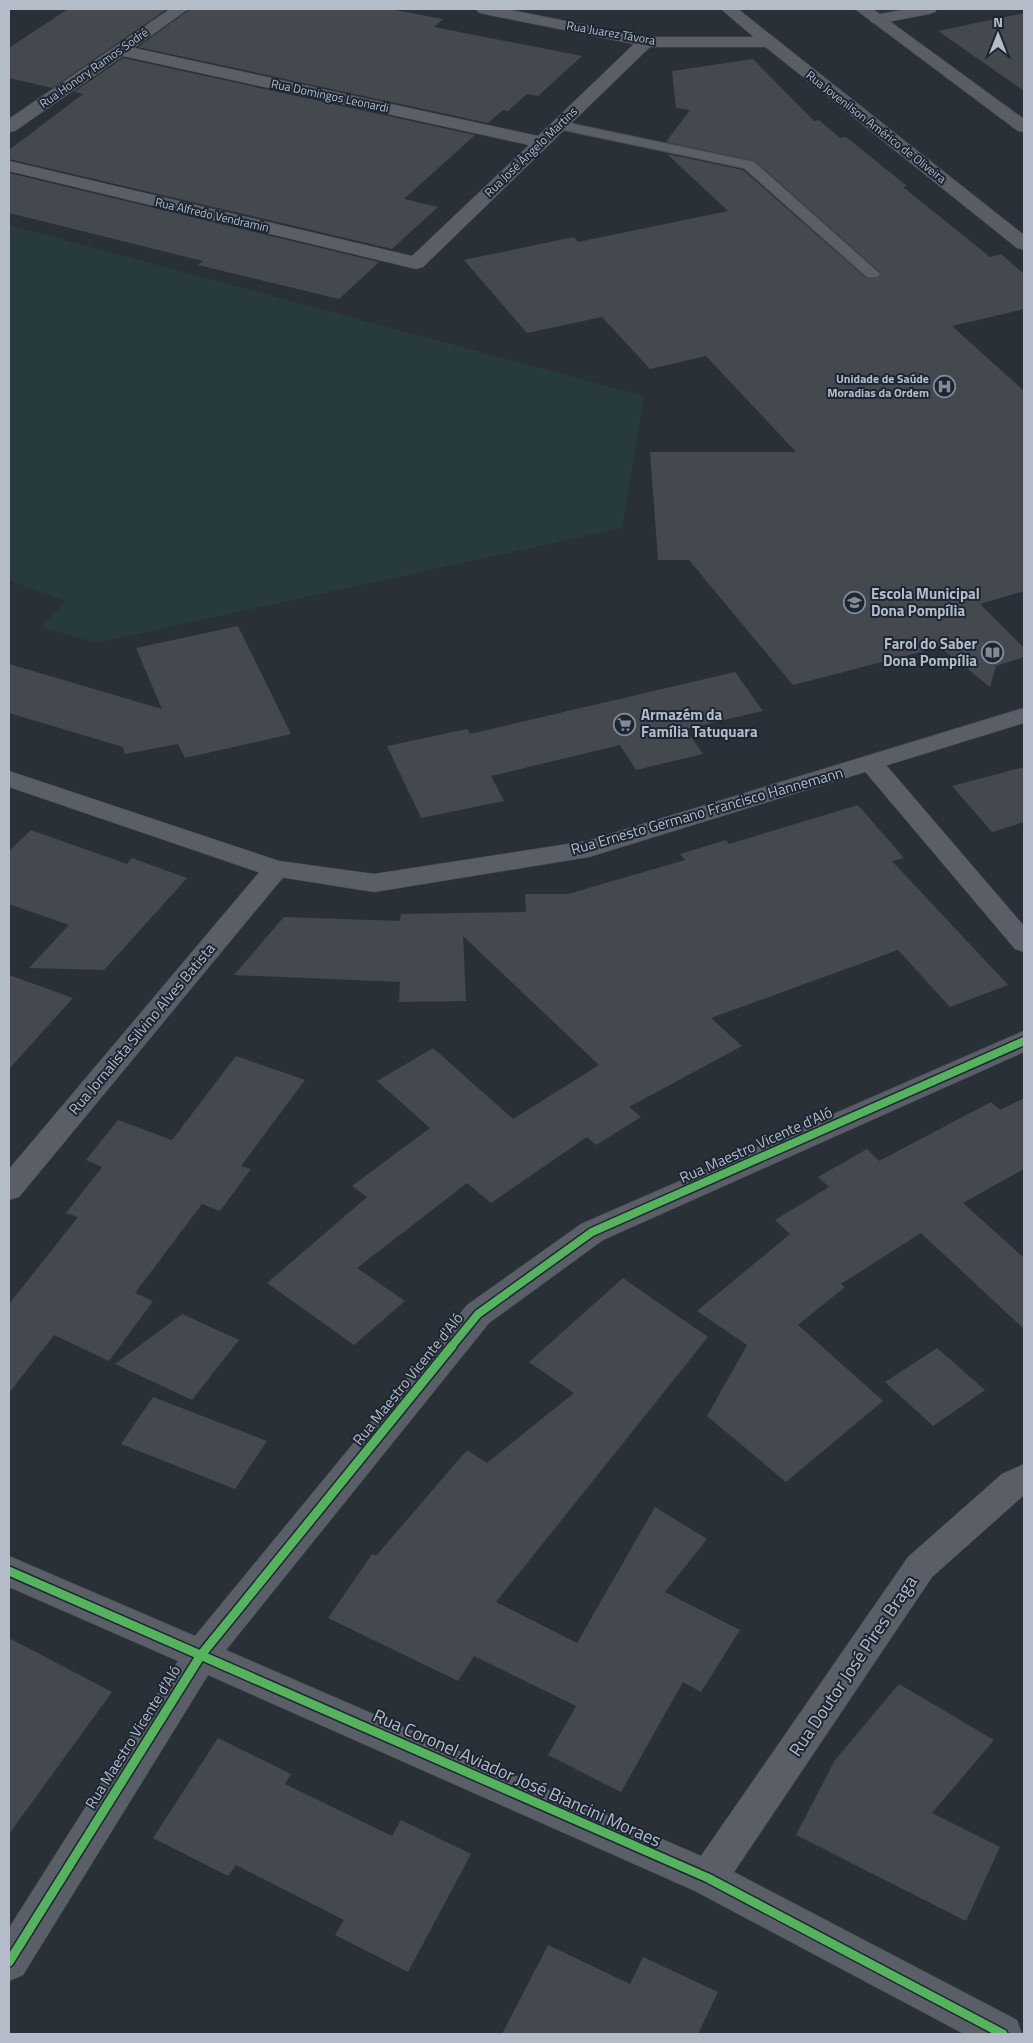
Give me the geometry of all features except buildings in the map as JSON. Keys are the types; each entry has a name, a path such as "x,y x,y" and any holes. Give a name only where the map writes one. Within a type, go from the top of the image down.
{"main road":[{"name":"Rua Jovenilson Américo de Oliveira","path":"729,9 1024,244"},
{"path":"863,9 1024,127"}],"street":[{"name":"Rua Honory Ramos Sodré","path":"9,127 180,9"},
{"name":"Rua Juarez Távora","path":"484,9 646,42 769,42"},
{"path":"877,19 929,9"},
{"name":"Rua José Ângelo Martins","path":"416,263 646,42"},
{"name":"Rua Domingos Leonardi","path":"120,50 541,142"},
{"name":"Rua Alfredo Vendramin","path":"9,166 416,263"},
{"name":"Rua Ernesto Germano Francisco Hannemann","path":"9,779 276,869 374,883 589,849 1024,716"},
{"path":"871,763 1024,943"},
{"name":"Rua Jornalista Silvino Alves Batista","path":"9,1189 276,869"},
{"name":"Rua Maestro Vicente d'Aló","path":"9,1962 201,1655 478,1314 592,1232 1024,1041"},
{"name":"Rua Doutor José Pires Braga","path":"708,1878 920,1567 1014,1484 1024,1478"},
{"name":"Rua Coronel Aviador José Biancini Moraes","path":"9,1571 708,1878 1003,2034"}],"lane":[{"path":"559,126 749,164 872,274"}],"green space":[{"path":"9,225 644,396 622,528 96,643 41,627 66,601 9,580"}],"cycle path":[{"path":"9,1962 201,1655 478,1314 592,1232 1024,1041"},
{"path":"9,1571 708,1878 1003,2034"}],"place":[{"name":"Unidade de Saúde Moradias da Ordem","path":"945,386"},
{"name":"Escola Municipal Dona Pompília","path":"855,603"},
{"name":"Farol do Saber Dona Pompília","path":"993,653"},
{"name":"Armazém da Família Tatuquara","path":"625,724"}]}
